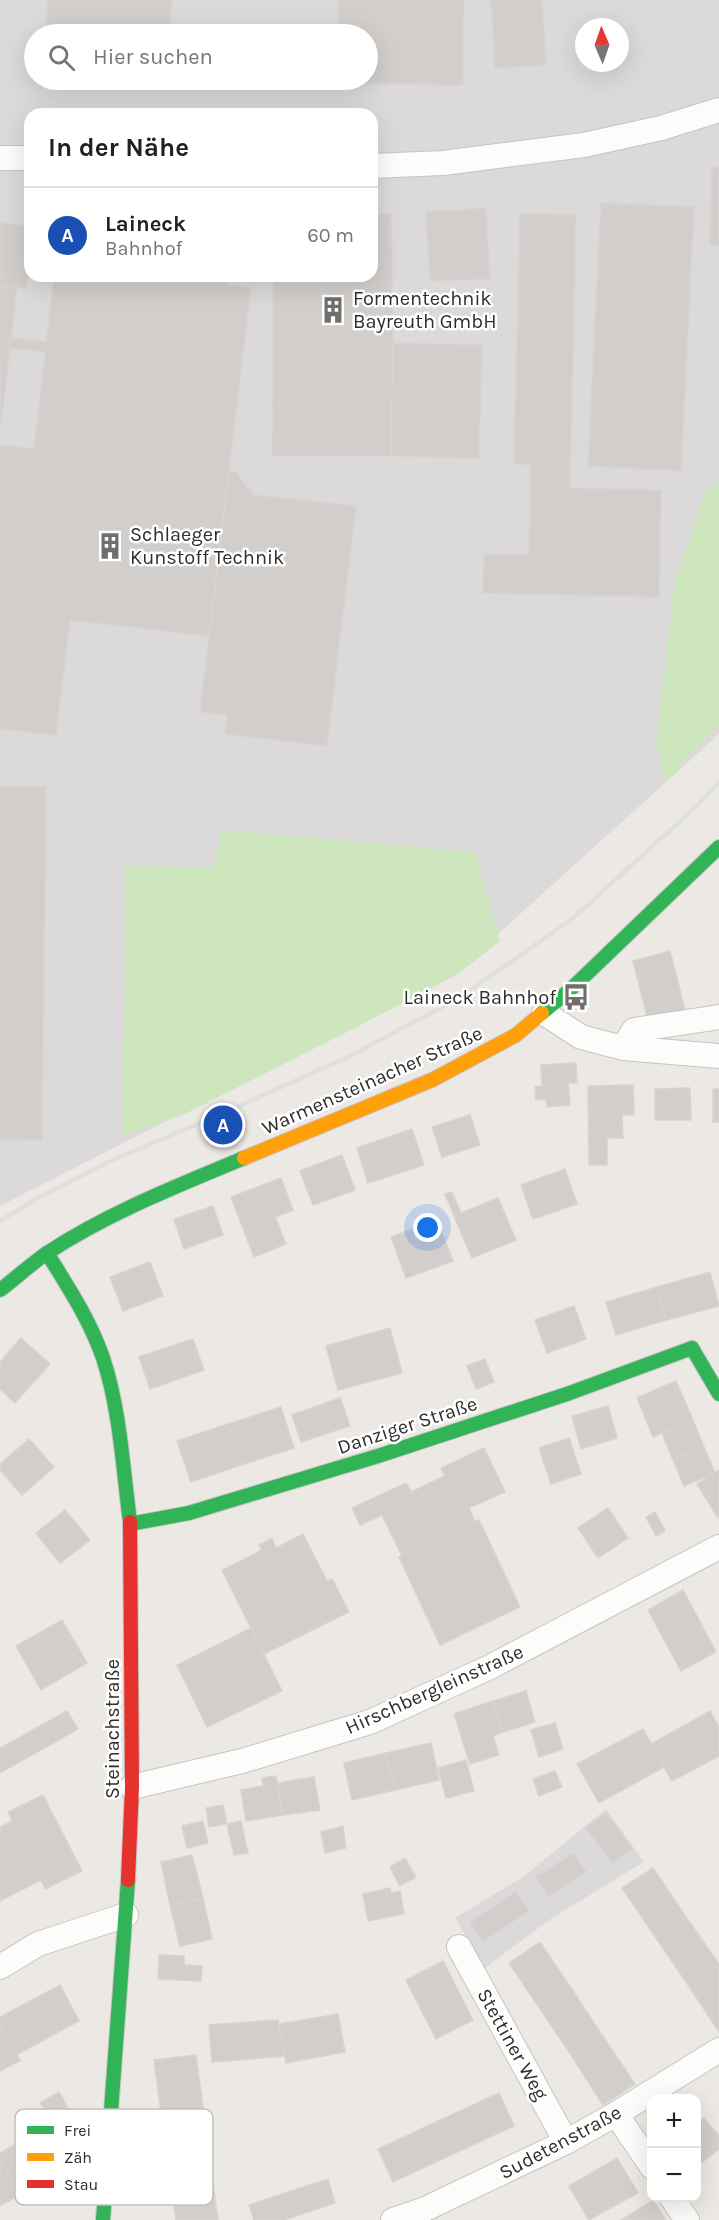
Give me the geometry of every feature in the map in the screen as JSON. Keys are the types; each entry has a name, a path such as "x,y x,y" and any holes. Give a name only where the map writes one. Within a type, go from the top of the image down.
{"street":[{"path":"378,166 444,163 584,146 661,128 719,110"},
{"path":"0,158 24,158"},
{"name":"Warmensteinacher Straße","path":"0,1290 47,1253 113,1216 178,1185 432,1080 516,1035 544,1013 719,847"},
{"path":"544,1013 581,1037 623,1048 719,1056"},
{"path":"623,1048 634,1030 719,1017"},
{"name":"Steinachstraße","path":"47,1253 79,1304 103,1358 113,1398 130,1524 132,1787 126,1915 112,2109"},
{"name":"Danziger Straße","path":"130,1524 189,1513 378,1456 567,1394 692,1348 719,1394"},
{"name":"Hirschbergleinstraße","path":"132,1787 242,1761 370,1722 490,1667 719,1547"},
{"path":"0,1967 38,1944 126,1915"},
{"name":"Stettiner Weg","path":"459,1947 566,2142"},
{"name":"Sudetenstraße","path":"393,2220 425,2209 566,2142 719,2050"},
{"path":"616,2114 647,2161"},
{"path":"675,2202 687,2220"}],"shaded area":[{"path":"0,0 719,0 719,734 455,973 0,1206"},
{"path":"606,1809 644,1862 552,1918 485,1968 455,1918 523,1877"}],"green space":[{"path":"719,483 719,724 665,783 656,742 674,586 707,488"},
{"path":"222,830 475,852 500,941 458,974 351,1030 187,1113 123,1136 126,866 213,867"}],"building":[{"path":"48,0 172,0 170,24 46,24"},
{"path":"338,0 464,0 463,85 378,84 378,24 338,24"},
{"path":"491,0 542,0 546,65 495,68"},
{"path":"712,167 719,167 719,245 710,245"},
{"path":"601,203 694,207 681,471 588,466"},
{"path":"486,208 490,279 430,281 426,212"},
{"name":"Formentechnik Bayreuth GmbH","path":"378,214 391,214 393,343 391,456 272,456 273,282 378,282"},
{"path":"520,214 576,215 570,488 661,490 659,597 483,593 484,554 529,555 531,465 514,464"},
{"path":"0,223 24,225 24,282 27,282 27,288 0,286"},
{"name":"Schlaeger Kunstoff Technik","path":"53,282 227,282 227,285 251,287 209,636 70,620 56,735 0,729 0,445 34,449"},
{"path":"0,286 17,288 1,425 0,425"},
{"path":"11,338 47,342 46,352 9,348"},
{"path":"393,343 482,345 479,458 391,456"},
{"path":"229,471 236,472 253,495 356,506 327,746 225,734 227,715 200,712"},
{"path":"0,786 46,786 42,1140 0,1139"},
{"path":"670,951 685,1010 648,1020 633,961"},
{"path":"576,1063 577,1083 568,1083 570,1105 547,1107 546,1099 536,1100 535,1087 542,1086 541,1065"},
{"path":"633,1085 634,1115 622,1115 623,1138 607,1138 607,1165 589,1165 588,1086"},
{"path":"690,1088 691,1120 655,1120 655,1089"},
{"path":"713,1089 719,1089 719,1122 713,1122"},
{"path":"470,1115 480,1145 442,1157 432,1127"},
{"path":"412,1129 424,1165 368,1183 357,1148"},
{"path":"342,1155 355,1190 313,1205 300,1171"},
{"path":"565,1169 577,1204 533,1219 521,1185"},
{"path":"281,1178 293,1210 275,1217 286,1244 254,1257 231,1197"},
{"path":"452,1192 461,1213 454,1216 445,1194"},
{"path":"498,1198 516,1240 472,1258 454,1216"},
{"path":"213,1206 223,1235 184,1249 174,1219"},
{"path":"437,1220 453,1261 406,1278 391,1237"},
{"path":"150,1262 163,1296 123,1311 110,1277"},
{"path":"710,1272 719,1306 666,1320 657,1287"},
{"path":"657,1287 666,1320 616,1335 606,1302"},
{"path":"574,1306 586,1339 547,1353 535,1320"},
{"path":"390,1328 402,1373 338,1390 326,1346"},
{"path":"21,1338 50,1364 15,1403 0,1389 0,1362"},
{"path":"193,1339 204,1370 150,1389 139,1357"},
{"path":"485,1359 494,1382 476,1389 467,1366"},
{"path":"676,1381 693,1420 653,1437 637,1398"},
{"path":"340,1398 350,1426 301,1442 292,1415"},
{"path":"608,1406 617,1438 581,1449 572,1416"},
{"path":"281,1407 294,1448 241,1465 228,1424"},
{"path":"693,1420 704,1447 673,1460 662,1433"},
{"path":"228,1424 241,1465 191,1482 177,1441"},
{"path":"569,1438 581,1474 551,1484 539,1448"},
{"path":"29,1439 54,1467 22,1495 0,1470 0,1464"},
{"path":"704,1447 715,1473 684,1486 673,1460"},
{"path":"484,1448 505,1492 469,1508 475,1522 402,1556 382,1515 360,1525 352,1508 406,1483 411,1492 445,1476 441,1468"},
{"path":"719,1470 719,1518 718,1518 697,1484"},
{"path":"608,1508 628,1538 598,1558 578,1528"},
{"path":"65,1510 90,1540 60,1563 36,1533"},
{"path":"655,1512 665,1531 656,1536 646,1517"},
{"path":"479,1520 520,1607 440,1645 399,1557"},
{"path":"303,1534 327,1581 332,1579 349,1612 264,1654 222,1570 262,1550 259,1545 272,1538 276,1548"},
{"path":"683,1590 716,1652 681,1671 648,1610"},
{"path":"62,1620 87,1663 41,1690 16,1646"},
{"path":"251,1628 282,1691 207,1727 177,1665"},
{"path":"526,1691 535,1722 503,1732 493,1701"},
{"path":"493,1701 503,1732 493,1736 499,1755 470,1764 454,1714"},
{"path":"67,1711 78,1729 0,1773 0,1748"},
{"path":"710,1711 719,1727 719,1756 672,1781 651,1744"},
{"path":"555,1723 563,1749 539,1757 531,1730"},
{"path":"643,1729 664,1767 599,1803 577,1764"},
{"path":"431,1743 439,1780 395,1790 386,1753"},
{"path":"386,1753 395,1790 352,1800 344,1763"},
{"path":"466,1760 474,1791 446,1798 438,1768"},
{"path":"555,1771 562,1787 539,1796 533,1779"},
{"path":"276,1776 283,1815 246,1821 241,1790 263,1786 262,1778"},
{"path":"314,1777 320,1810 283,1815 278,1783"},
{"path":"43,1795 82,1871 45,1889 41,1880 0,1901 0,1827 12,1821 8,1812"},
{"path":"223,1805 227,1824 209,1827 206,1808"},
{"path":"606,1813 632,1848 612,1863 586,1828"},
{"path":"203,1821 208,1843 187,1848 182,1826"},
{"path":"241,1821 248,1853 234,1855 227,1824"},
{"path":"343,1826 346,1848 325,1853 321,1832"},
{"path":"574,1853 586,1872 549,1896 536,1877"},
{"path":"192,1855 203,1898 170,1905 161,1862"},
{"path":"405,1858 416,1877 400,1886 390,1867"},
{"path":"653,1868 686,1917 656,1938 622,1888"},
{"path":"390,1888 391,1893 400,1891 404,1914 368,1921 363,1894"},
{"path":"516,1892 529,1911 483,1941 470,1922"},
{"path":"203,1898 212,1939 180,1946 170,1905"},
{"path":"686,1917 719,1964 688,1985 656,1938"},
{"path":"540,1942 573,1991 542,2012 509,1963"},
{"path":"159,1955 184,1956 184,1965 202,1966 201,1981 158,1979"},
{"path":"443,1961 473,2020 436,2039 406,1980"},
{"path":"719,1964 719,2032 688,1985"},
{"path":"60,1985 79,2021 16,2055 0,2024 0,2017"},
{"path":"573,1991 602,2035 571,2055 542,2012"},
{"path":"338,2014 345,2052 286,2063 279,2024"},
{"path":"278,2020 285,2056 212,2062 209,2025"},
{"path":"0,2024 20,2061 0,2071"},
{"path":"602,2035 635,2084 603,2105 571,2055"},
{"path":"196,2055 203,2109 161,2109 154,2060"},
{"path":"59,2092 69,2109 44,2109 40,2103"},
{"path":"499,2093 514,2126 453,2154 438,2121"},
{"path":"704,2118 719,2136 719,2149 701,2163 701,2148 701,2120"},
{"path":"438,2121 453,2154 393,2182 378,2149"},
{"path":"15,2145 15,2186 0,2160 0,2153"},
{"path":"617,2158 638,2193 589,2220 569,2186"},
{"path":"0,2160 15,2186 15,2198 0,2206"},
{"path":"328,2179 335,2203 284,2220 254,2220 249,2205"},
{"path":"213,2185 218,2220 176,2220 174,2205 213,2205"},
{"path":"650,2202 654,2202 665,2219 663,2220 621,2220"}],"railway":[{"path":"0,1221 38,1198 108,1162 350,1056 459,998 572,919 697,806 719,782"}],"traffic: fast":[{"path":"542,1013 571,989 719,847"},
{"path":"0,1290 47,1253 94,1225 143,1201 244,1158"},
{"path":"47,1253 85,1317 103,1358 117,1418 130,1522"},
{"path":"130,1524 189,1513 378,1456 567,1394 692,1348 719,1394"},
{"path":"111,2109 128,1880"},
{"path":"103,2220 104,2205"}],"traffic: slow":[{"path":"244,1158 432,1080 516,1035 542,1013"}],"traffic: jam":[{"path":"128,1880 132,1787 130,1522"}],"place":[{"name":"Formentechnik Bayreuth GmbH","path":"333,310"},
{"name":"Schlaeger Kunstoff Technik","path":"110,546"},
{"name":"Laineck Bahnhof","path":"576,997"},
{"name":"Laineck","path":"223,1125"}]}
